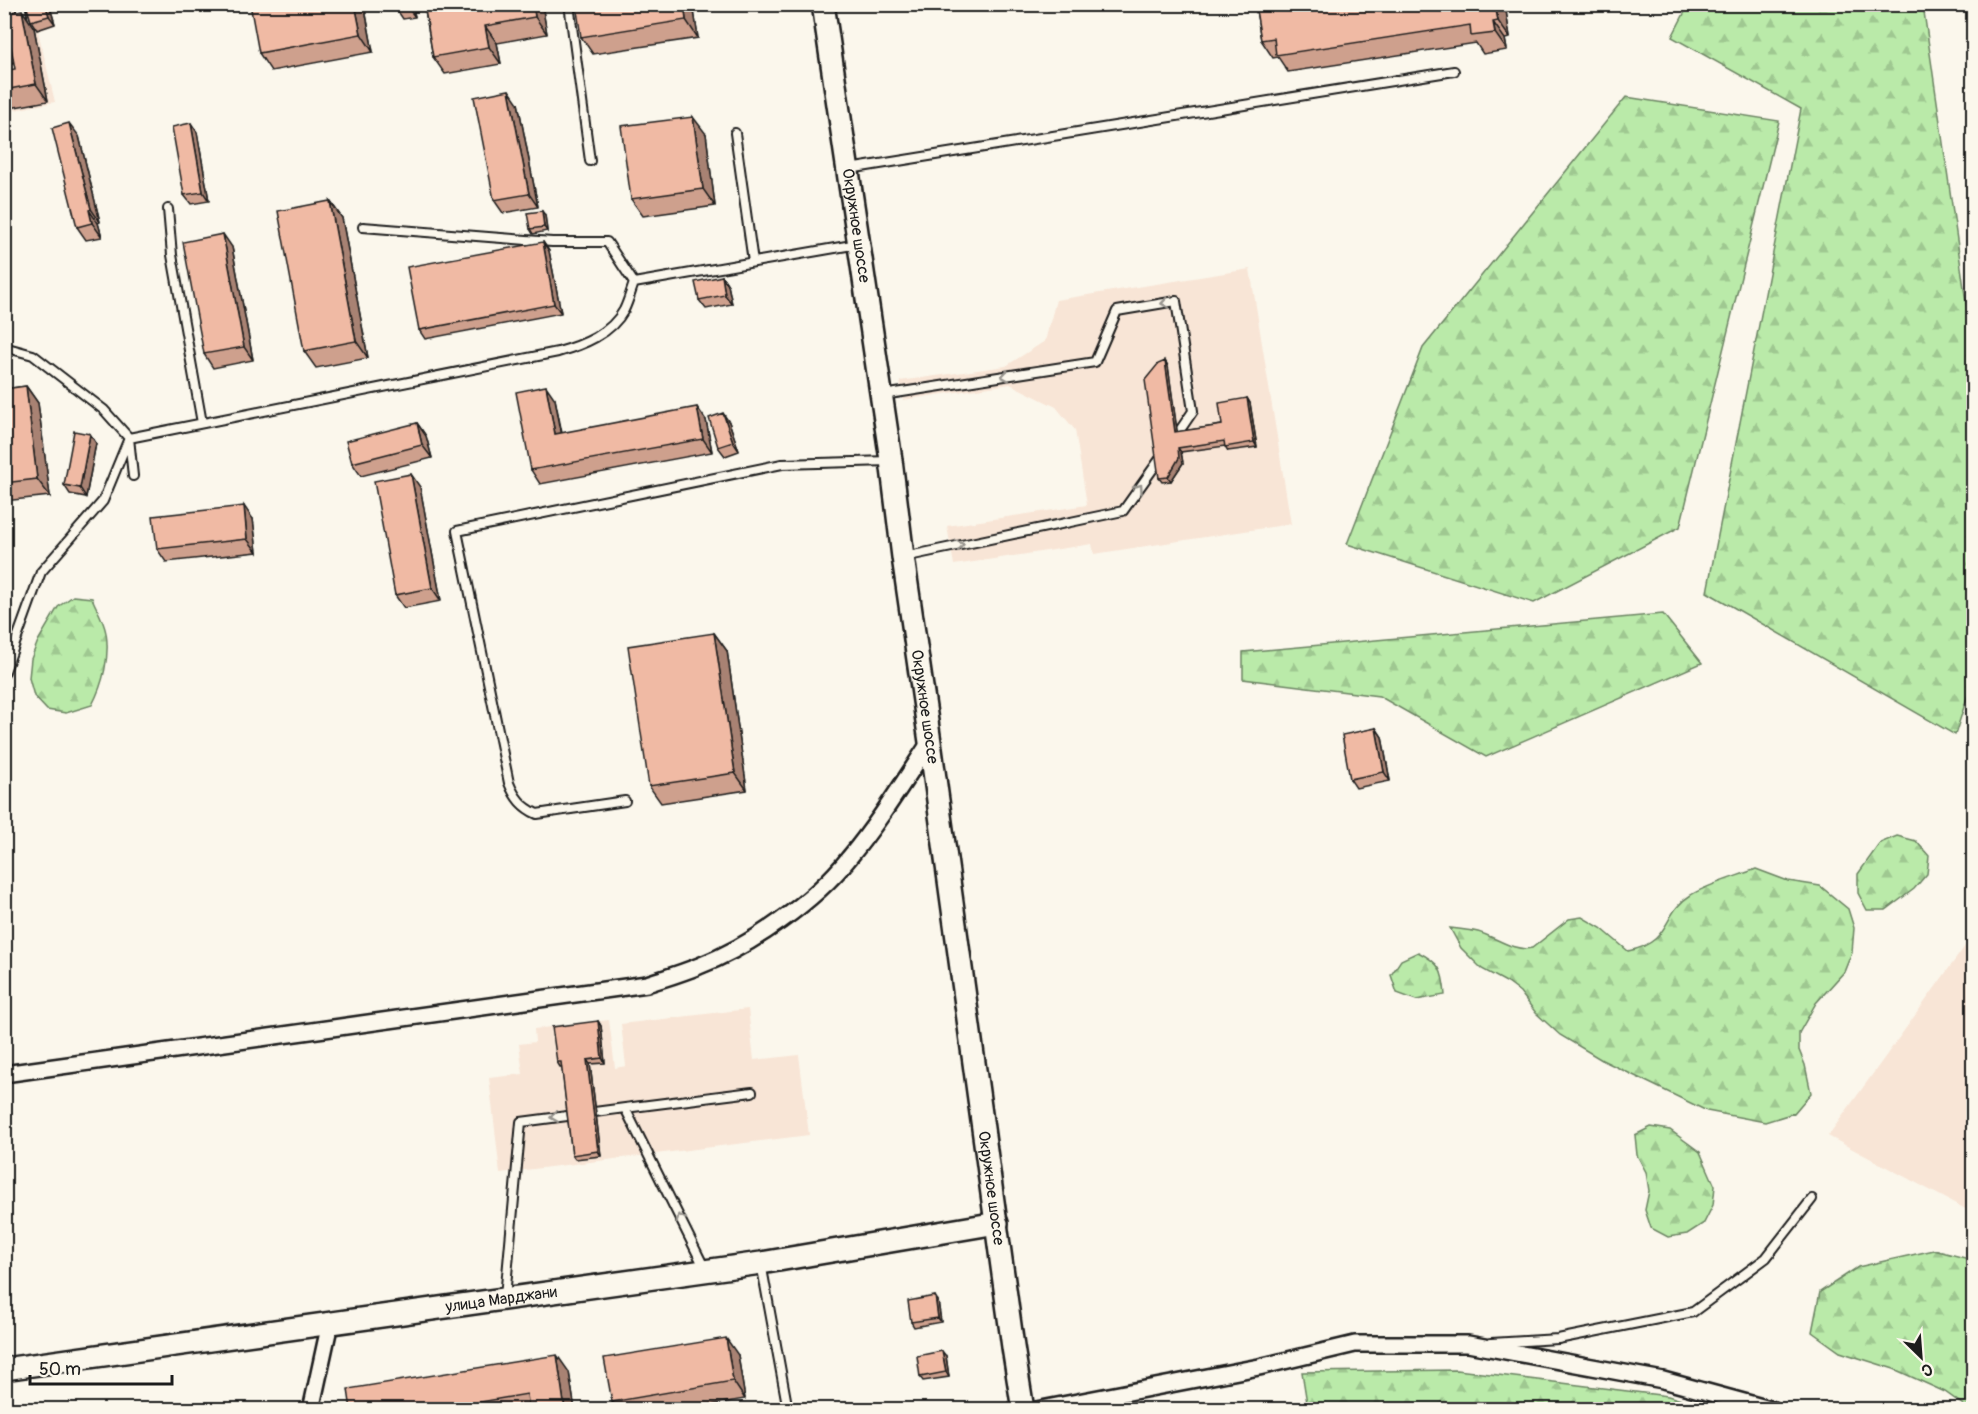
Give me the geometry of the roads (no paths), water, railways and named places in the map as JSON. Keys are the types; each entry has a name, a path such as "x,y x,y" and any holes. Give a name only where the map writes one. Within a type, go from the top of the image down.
{"street":[{"name":"Окружное шоссе","path":"823,4 882,396 1023,1410"},
{"path":"4,1074 647,984 700,966 753,939 800,906 848,860 930,742"},
{"name":"улица Марджани","path":"4,1369 761,1263 997,1223"},
{"path":"311,1410 330,1323"},
{"path":"1036,1410 1259,1367 1355,1344 1468,1344 1663,1380 1773,1410"}],"lane":[{"path":"20,4 23,21"},
{"path":"568,4 590,161"},
{"path":"848,170 1454,71"},
{"path":"735,133 753,262"},
{"path":"168,209 172,255 202,423"},
{"path":"363,227 552,242 607,242 634,283"},
{"path":"634,283 859,244"},
{"path":"129,438 581,346 614,323 624,310 634,283"},
{"path":"882,396 1095,362 1117,311 1176,301 1192,411 1123,511 903,557"},
{"path":"4,347 33,355 104,410 129,438 133,476"},
{"path":"4,674 40,572 103,501 129,438"},
{"path":"625,801 537,814 521,804 514,794 509,783 457,531 782,464 891,460"},
{"path":"1974,1054 1974,1063"},
{"path":"505,1299 521,1122 752,1092"},
{"path":"625,1108 706,1271"},
{"path":"1468,1344 1558,1339 1693,1312 1766,1258 1812,1199"},
{"path":"761,1263 788,1410"}]}
